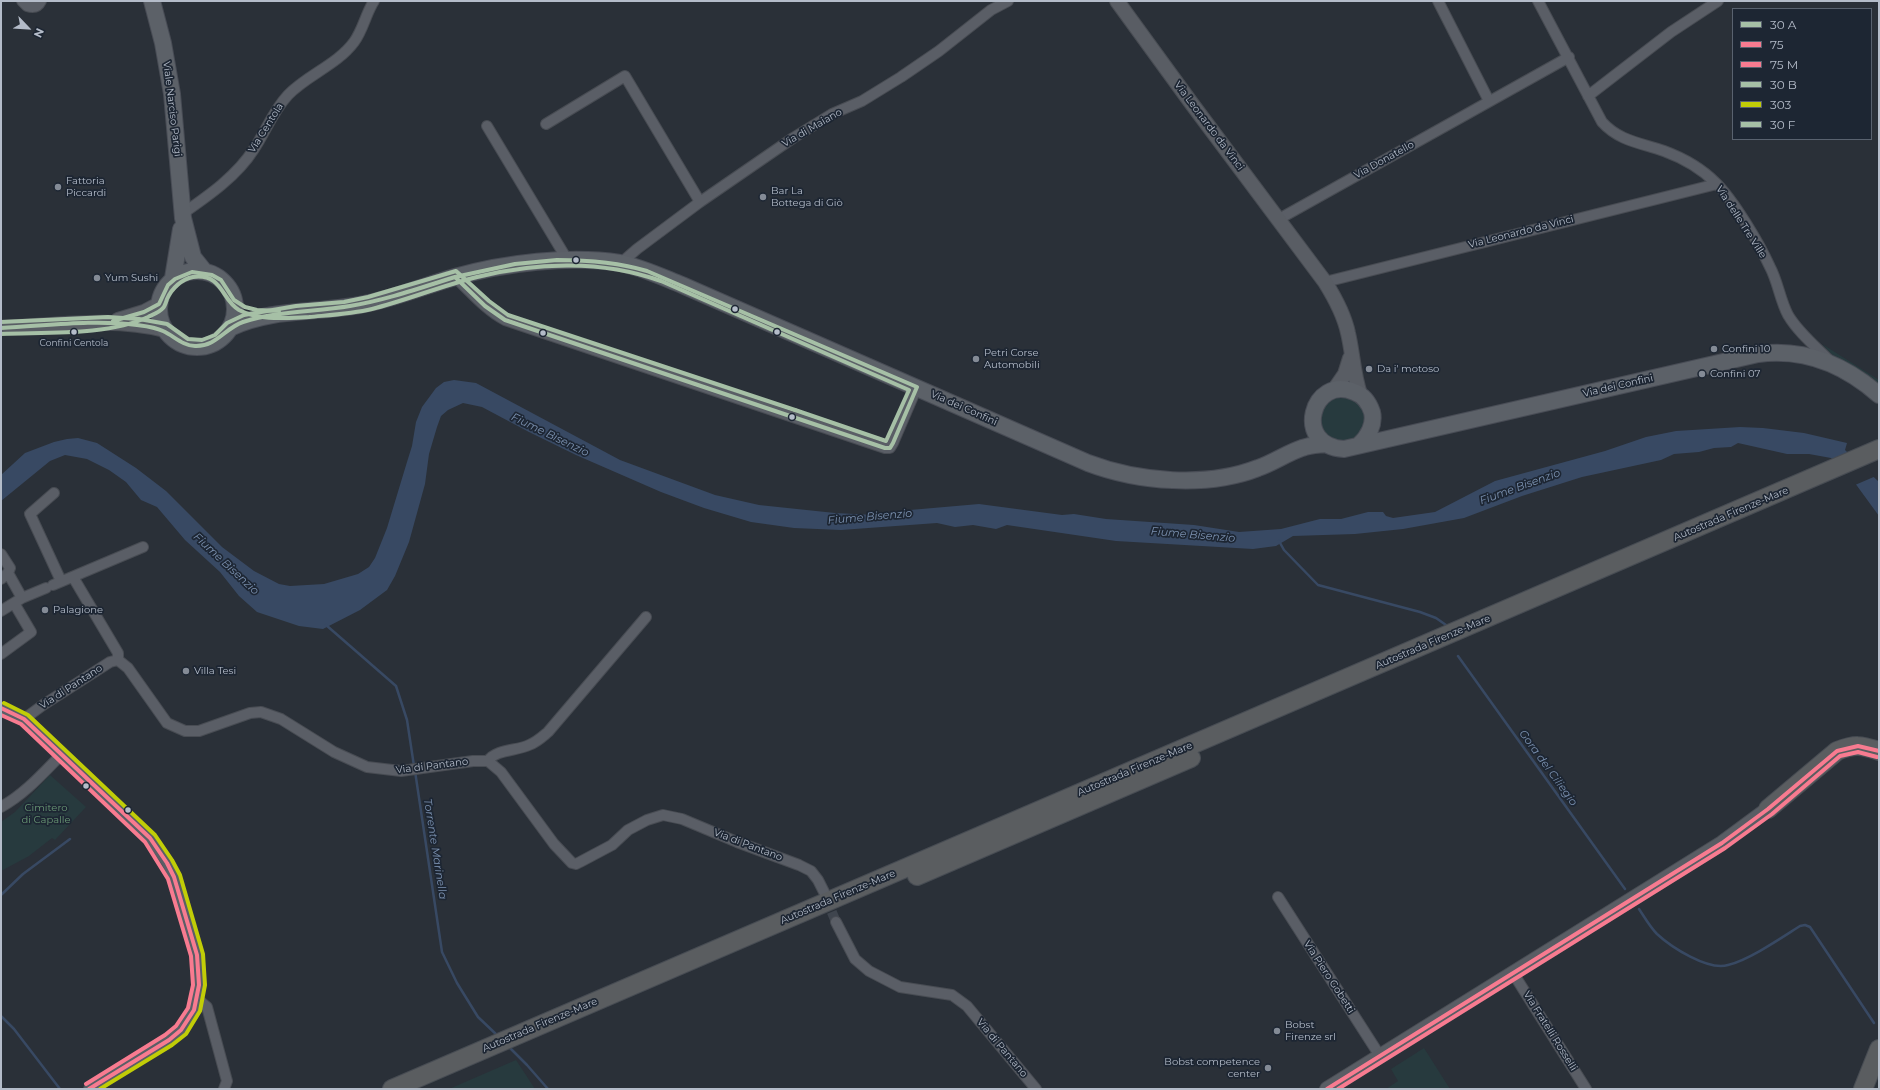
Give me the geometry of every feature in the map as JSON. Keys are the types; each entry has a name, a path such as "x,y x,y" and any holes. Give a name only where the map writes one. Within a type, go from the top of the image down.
{"highway":[{"name":"Autostrada Firenze-Mare","path":"392,1089 479,1057 520,1040 1840,473 1871,462 1879,449"},
{"path":"1768,809 1837,751 1863,745 1879,751"},
{"path":"1863,1089 1879,1049"},
{"name":"Autostrada Firenze-Mare","path":"421,1089 479,1057"}],"main road":[{"name":"Viale Narciso Parigi","path":"152,1 163,43 172,94 182,216 190,251 195,261 205,272"},
{"name":"Viale Narciso Parigi","path":"173,278 182,216"},
{"name":"Via dei Confini","path":"165,330 182,344 199,347 206,346 218,340 230,328 246,321 297,312 345,308 369,303 490,268 535,262 595,261 621,264 644,270 682,285 1088,462 1121,473 1157,479 1182,480 1234,475 1267,465 1302,448 1326,444 1344,449 1758,354 1789,353 1831,363 1864,382 1879,395"},
{"path":"165,330 160,315 159,304 163,291 173,278 188,272 205,272 223,282 230,290 234,300 234,313 230,328"},
{"name":"Via dei Confini","path":"234,300 254,309 297,312"},
{"path":"1334,390 1348,389 1360,394"},
{"name":"Via dei Confini","path":"1267,465 1299,441 1312,423 1316,404 1325,394 1334,390"},
{"name":"Via dei Confini","path":"1360,394 1368,404 1373,417 1385,429 1405,435"},
{"path":"1359,445 1368,435 1373,417"},
{"path":"1312,423 1318,437 1326,444"}],"street":[{"path":"22,1 27,6 33,7 38,6 41,1"},
{"name":"Via Centola","path":"182,216 236,171 253,150 278,107 289,94 337,59 355,41 368,10 374,1"},
{"name":"Via di Maiano","path":"621,264 637,249 700,202 793,138 832,114 862,101 901,78 939,51 991,10 1008,1"},
{"path":"1438,1 1489,101"},
{"name":"Via delle Tre Ville","path":"1538,1 1600,120 1614,134 1625,140 1678,157 1702,172 1717,184 1741,218 1770,266 1779,295 1789,316 1806,338 1831,363"},
{"path":"1588,96 1600,85 1671,32 1718,1"},
{"name":"Via Leonardo da Vinci","path":"1119,3 1325,282 1342,312 1348,333 1353,373 1360,394"},
{"name":"Via Donatello","path":"1279,219 1568,57"},
{"path":"546,124 625,76 700,202"},
{"path":"487,126 568,261"},
{"name":"Via Leonardo da Vinci","path":"1325,282 1717,184"},
{"path":"456,277 475,297 496,315 505,320 885,448 890,448 893,443 917,388"},
{"name":"Via dei Confini","path":"108,323 144,312 159,304"},
{"name":"Via dei Confini","path":"1,328 108,323 139,325 165,330"},
{"name":"Via Leonardo da Vinci","path":"1334,390 1345,374 1351,356"},
{"path":"54,493 30,514 54,585"},
{"path":"1,611 18,600 143,546"},
{"path":"1,554 10,568 4,576 18,600 31,632 1,654"},
{"path":"73,577 118,653 118,660"},
{"path":"488,761 498,753 531,745 548,732 646,617"},
{"name":"Via di Pantano","path":"24,719 110,662 118,660 128,668 164,718 176,729 185,731 199,731 250,713 261,712 281,720 353,762 367,767 400,771 473,760 488,761 502,772 554,844 572,863 580,862 612,845 635,827 647,820 663,815 682,818 738,842 799,864 811,871 818,880 824,892"},
{"path":"1,708 24,719 39,735 62,754 150,838 167,863 174,877 197,955 199,986 197,999 187,1021 175,1035 89,1089"},
{"path":"1,807 12,801 33,784 62,754"},
{"path":"1327,1089 1722,844 1768,809"},
{"name":"Via Piero Gobetti","path":"1278,897 1380,1056"},
{"name":"Via di Pantano","path":"836,922 855,959 869,972 900,987 952,995 967,1006 1036,1089"},
{"name":"Via Fratelli Rosselli","path":"1513,973 1586,1089"},
{"path":"197,999 207,1007 228,1086"}],"green space":[{"path":"1822,344 1879,380 1879,384 1857,368 1832,355"},
{"path":"1343,396 1356,400 1364,410 1366,424 1356,439 1338,443 1323,432 1319,414 1330,399"},
{"name":"Cimitero di Capalle","path":"50,775 86,807 55,840 52,838 29,856 1,871 1,822 15,812"},
{"path":"1424,1048 1450,1089 1386,1089 1398,1081 1391,1069"},
{"path":"516,1060 535,1089 449,1089"}],"water":[{"name":"Fiume Bisenzio","path":"454,380 476,383 620,460 715,495 759,505 835,513 874,515 887,512 979,504 1062,515 1074,514 1106,519 1194,525 1239,532 1281,529 1320,519 1341,519 1368,512 1383,512 1386,516 1393,518 1435,512 1495,481 1605,451 1646,437 1676,431 1740,427 1804,433 1847,443 1845,450 1879,482 1879,516 1844,468 1831,458 1809,454 1787,454 1738,443 1731,447 1674,454 1661,460 1582,477 1522,496 1464,518 1403,529 1355,534 1293,536 1276,546 1253,549 1116,541 1007,525 996,529 973,525 955,527 937,523 841,530 794,528 751,522 704,508 661,492 576,455 482,407 463,403 448,410 441,416 429,454 425,484 409,542 395,576 387,590 360,610 323,629 299,626 257,612 239,596 220,572 185,540 157,507 141,500 126,482 109,470 87,459 65,455 50,461 1,501 1,475 25,453 54,442 78,438 97,443 136,468 166,491 222,547 254,571 279,584 290,586 324,584 358,574 369,567 375,558 387,528 412,446 416,422 422,407 436,388 444,382"}],"pier":[{"path":"1850,452 1876,476 1855,485 1843,469"}],"waterway":[{"name":"Gora del Ciliegio","path":"1279,541 1284,550 1318,585 1420,612 1436,618 1446,625"},
{"name":"Torrente Marinella","path":"326,625 396,686 407,720 414,766"},
{"name":"Gora del Ciliegio","path":"1458,656 1625,889"},
{"name":"Torrente Marinella","path":"415,771 442,952 457,983 478,1017 498,1036"},
{"path":"1,895 23,874 70,839"},
{"name":"Gora del Ciliegio","path":"1639,909 1654,931 1663,939 1690,957 1710,965 1720,966 1736,962 1765,948 1800,926 1805,925 1810,927 1874,1023"},
{"path":"1,1016 14,1029 60,1089"},
{"name":"Torrente Marinella","path":"509,1047 548,1089"}],"tunnel":[{"path":"826,898 836,922"}],"transit line":[{"path":"557,260 602,262 625,265 647,271 917,387 893,443 890,448 885,448 505,320 485,306 455,277 515,264 557,260"},
{"path":"1,334 76,332 132,323 160,311 164,307 169,295 175,288 181,282 193,277 203,277 216,283 233,306 247,314 282,318 333,315 364,311 477,277 523,268 569,266 616,269 661,281 909,390 886,441 795,410"},
{"path":"1,322 108,317 139,319 167,324 188,339 202,340 215,335 227,323 244,315 296,306 344,302 368,297 456,271 489,301 508,315 795,410"},
{"path":"113,321 144,312 159,304 168,285 175,279 192,272 212,275 221,280 234,300 245,307 257,310 279,311"},
{"path":"1,328 86,323 120,323 153,328 163,331 191,346 202,346 209,344 231,328 256,318 337,308 363,303 403,293 455,277"},
{"name":"303","path":"4,703 28,715 155,835 180,875 203,954 205,985 200,1011 186,1034 172,1045 100,1089"},
{"name":"75","path":"1,708 24,719 150,838 167,863 174,877 197,955 199,985 194,1010 181,1030 169,1040 89,1089"},
{"path":"1,715 21,724 145,842 168,879 191,956 193,985 188,1008 176,1026 165,1035 86,1084"},
{"name":"75","path":"1327,1089 1722,843 1768,809 1837,751 1858,746 1879,751"},
{"path":"1338,1089 1725,848 1772,814 1840,756 1858,752 1877,757"}],"place":[{"name":"Fattoria Piccardi","path":"58,187"},
{"name":"Bar La Bottega di Giò","path":"763,197"},
{"name":"Yum Sushi","path":"97,278"},
{"name":"Confini Centola","path":"74,332"},
{"name":"Confini 10","path":"1714,349"},
{"name":"Petri Corse Automobili","path":"976,359"},
{"name":"Da i' motoso","path":"1369,369"},
{"name":"Confini 07","path":"1702,374"},
{"name":"Palagione","path":"45,610"},
{"name":"Villa Tesi","path":"186,671"},
{"name":"Bobst Firenze srl","path":"1277,1031"},
{"name":"Bobst competence center","path":"1268,1068"}]}
